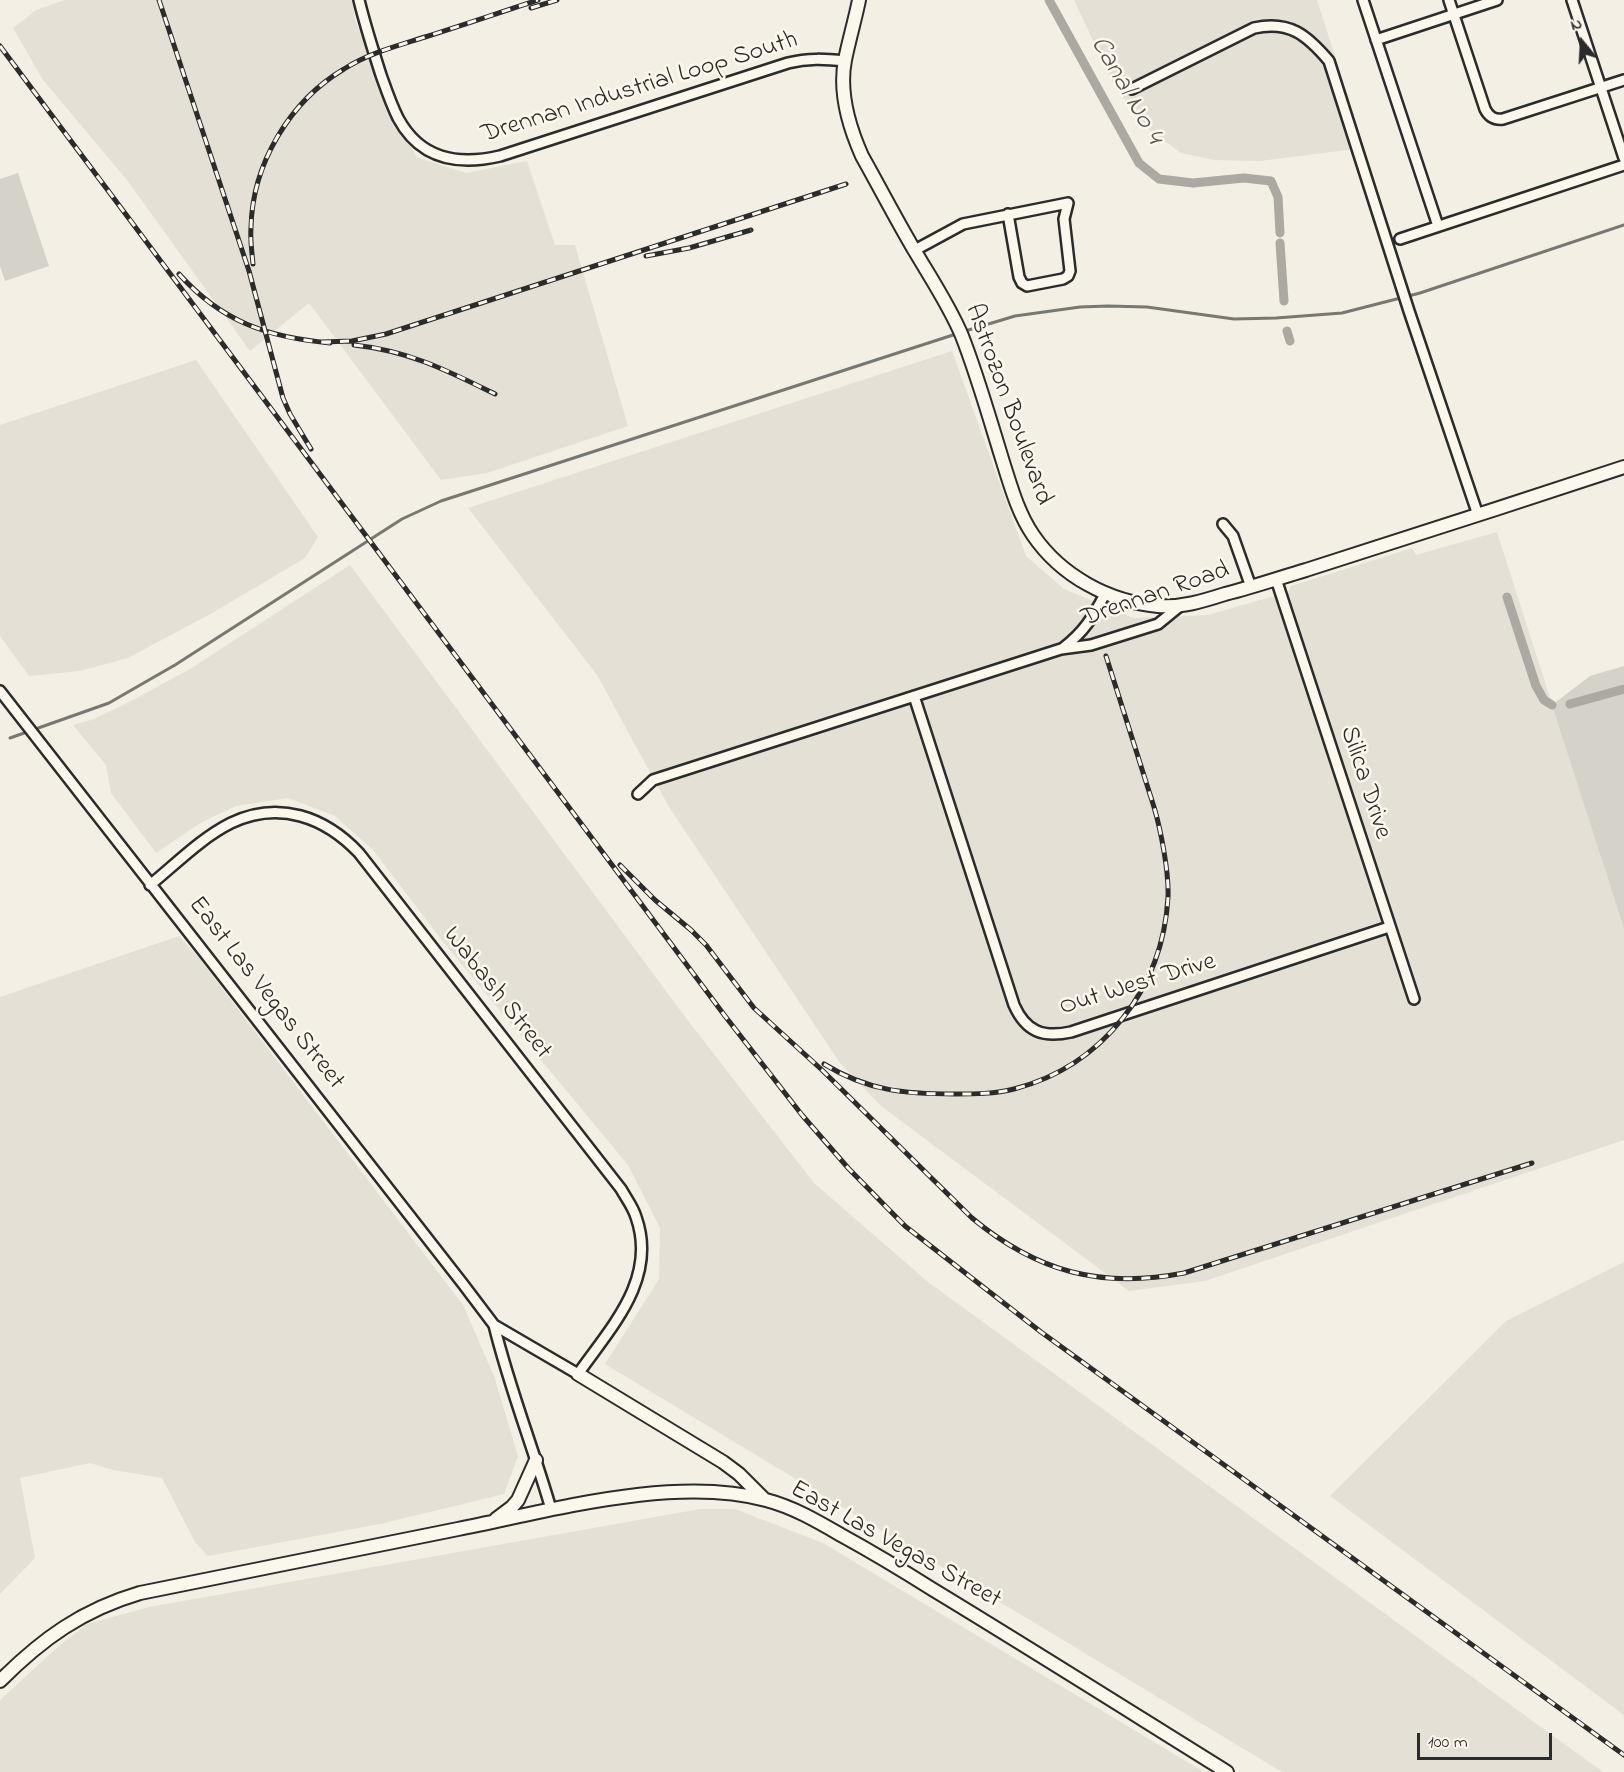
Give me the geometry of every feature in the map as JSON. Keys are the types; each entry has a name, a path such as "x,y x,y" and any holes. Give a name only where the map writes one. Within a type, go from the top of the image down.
{"main road":[{"name":"Astrozon Boulevard","path":"860,0 845,61 845,95 854,138 862,156 952,313 967,348 1017,505 1032,534 1063,567 1105,594 1141,604 1180,606"},
{"name":"Drennan Road","path":"1180,606 1251,587 1624,467"},
{"path":"578,1374 723,1462 739,1474 764,1499"},
{"path":"490,1523 518,1500 536,1460"},
{"name":"East Las Vegas Street","path":"551,1509 672,1493 722,1493 764,1499 804,1515 878,1556 1227,1772"},
{"path":"0,1681 34,1649 78,1618 103,1605 140,1593 551,1509"}],"street":[{"name":"Drennan Industrial Loop South","path":"359,0 392,105 405,129 421,146 431,152 464,161 500,156 795,61 814,58 845,61"},
{"path":"1363,0 1438,226"},
{"path":"1449,0 1485,109 1492,118 1503,119 1624,80"},
{"path":"1376,39 1497,0"},
{"path":"1572,0 1624,158"},
{"path":"1132,89 1254,28 1270,24 1292,29 1314,44 1329,61 1409,311 1478,515"},
{"path":"1400,239 1624,165"},
{"path":"915,250 963,224 1008,214 1068,203 1064,219 1070,271 1068,276 1027,286 1022,283 1008,214"},
{"path":"1223,524 1233,536 1251,587"},
{"name":"Silica Drive","path":"1276,579 1414,999"},
{"path":"1061,649 1084,629 1105,594"},
{"name":"Drennan Road","path":"638,794 653,780 1061,649 1091,645 1158,624 1180,606"},
{"name":"East Las Vegas Street","path":"0,691 494,1325 578,1374"},
{"name":"Out West Drive","path":"914,696 1014,1005 1021,1019 1033,1030 1051,1035 1071,1032 1389,927"},
{"name":"Wabash Street","path":"150,885 219,831 242,819 266,814 295,815 322,823 346,839 359,853 621,1188 636,1215 642,1247 640,1275 624,1309 578,1374"},
{"name":"East Las Vegas Street","path":"494,1325 551,1509"}],"shaded area":[{"path":"65,0 352,0 355,20 416,157 466,173 527,161 555,245 575,245 628,426 487,473 441,480 309,303 250,351 127,180 43,80 13,28 36,10"},
{"path":"1074,0 1317,0 1363,144 1347,150 1260,161 1214,160 1181,153 1137,118 1113,83"},
{"path":"18,173 49,266 5,281 0,266 0,179"},
{"path":"952,351 1026,556 1064,589 1133,618 1208,615 1288,592 1291,586 1412,548 1416,555 1497,532 1624,929 1624,1140 1205,1281 1129,1291 881,1106 840,1063 669,807 597,675 468,508"},
{"path":"196,360 318,537 305,558 214,612 128,658 80,671 29,676 0,636 0,425"},
{"path":"350,565 686,1018 814,1183 928,1282 1603,1772 1282,1772 605,1364 659,1279 660,1228 628,1165 444,943 373,850 335,816 288,798 236,806 202,822 156,853 111,793 106,765 73,725 94,719 190,669"},
{"path":"1624,666 1624,929 1552,705 1590,676"},
{"path":"179,936 199,958 463,1305 494,1376 518,1456 504,1494 380,1524 208,1556 195,1542 162,1478 113,1470 90,1463 20,1478 35,1558 0,1594 0,997"},
{"path":"1624,1262 1624,1715 1330,1496 1506,1321"},
{"path":"700,1509 735,1509 823,1543 1204,1772 0,1772 0,1700 60,1645 87,1624 149,1607"}],"waterway":[{"name":"Canal No 4","path":"1049,0 1139,163 1159,179 1193,183 1244,178 1271,181 1278,197 1280,233"},
{"path":"962,332 1015,316 1080,307 1147,307 1234,319 1342,313 1420,293 1624,225"},
{"name":"Canal No 4","path":"1280,243 1284,301"},
{"name":"Canal No 4","path":"1287,331 1290,341"},
{"path":"10,738 109,703 175,665 402,519 441,501 956,334"},
{"name":"Canal No 4","path":"1507,597 1536,686 1544,700 1552,705"},
{"name":"Canal No 4","path":"1570,704 1624,689"}],"railway":[{"path":"159,0 249,271 283,398 311,449"},
{"path":"253,264 251,228 258,181 278,136 307,98 344,69 373,54 538,0"},
{"path":"531,8 557,0"},
{"path":"0,46 725,1016 802,1115 849,1169 905,1226 1041,1332 1624,1755"},
{"path":"322,342 352,341 386,334 846,184"},
{"path":"646,256 689,248 751,230"},
{"path":"179,274 212,304 247,324 286,336 330,343"},
{"path":"354,345 410,357 495,394"},
{"path":"824,1064 856,1080 903,1092 977,1094 1014,1089 1046,1078 1075,1062 1101,1042 1141,992 1164,930 1168,897 1167,876 1157,817 1106,656"},
{"path":"620,865 706,945 754,1008 822,1070 972,1218 996,1237 1021,1252 1071,1272 1125,1279 1184,1273 1532,1163"}]}
